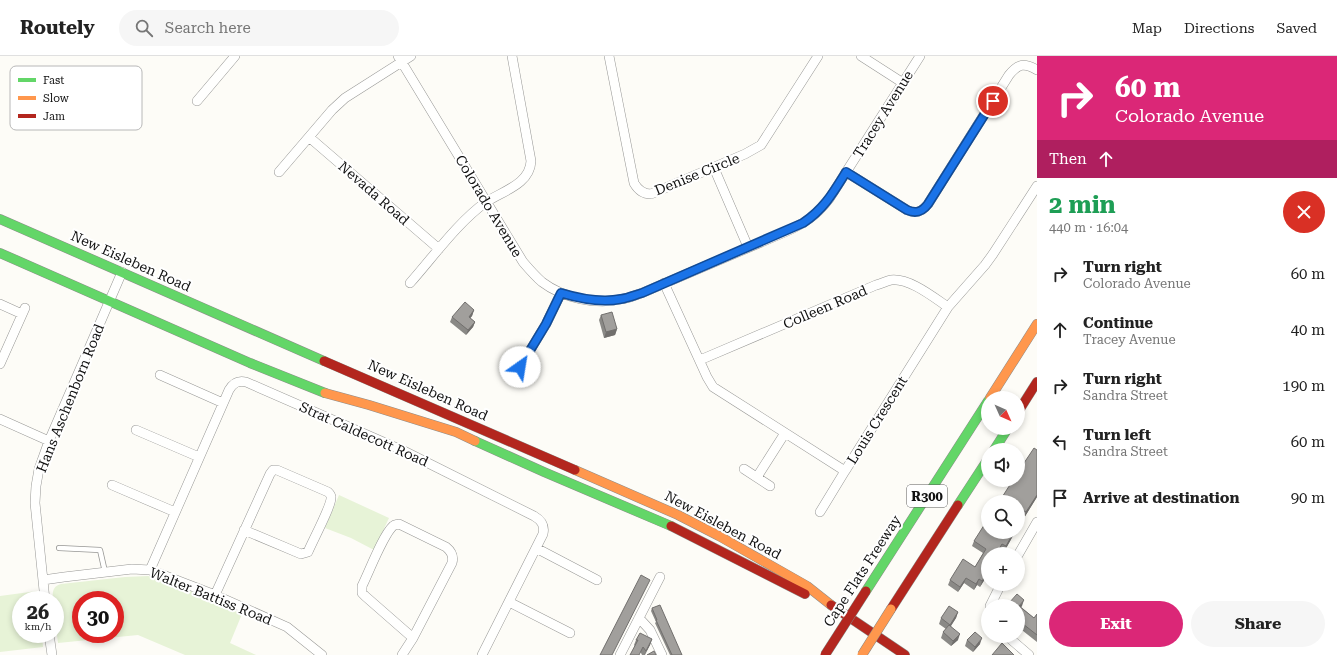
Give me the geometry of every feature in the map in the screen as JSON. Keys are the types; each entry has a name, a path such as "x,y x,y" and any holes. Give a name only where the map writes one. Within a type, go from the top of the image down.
{"main road":[{"name":"New Eisleben Road","path":"0,219 678,515 719,536 807,586 834,607 905,655"},
{"name":"New Eisleben Road","path":"0,253 250,363 321,392 456,432 672,527 801,593 834,607"},
{"path":"994,391 1037,324"},
{"path":"1025,401 1037,382"},
{"name":"Cape Flats Freeway","path":"825,655 981,412"},
{"name":"R300","path":"862,655 981,470"}],"street":[{"path":"197,101 235,56"},
{"path":"279,172 332,110 345,98 400,59 411,56"},
{"path":"410,283 464,221 487,202 520,182 531,169 531,161 512,56"},
{"name":"Denise Circle","path":"609,56 632,175 637,188 641,192 651,194 745,154 761,144 818,56"},
{"path":"861,56 903,83"},
{"name":"Tracey Avenue","path":"621,299 642,293 803,223 814,216 822,209 920,56"},
{"name":"Colorado Avenue","path":"400,59 523,262 533,274 544,283 561,293 594,300 621,299"},
{"path":"846,172 907,210 914,213 920,212 928,204 1009,75 1015,68 1023,65 1031,66 1037,70"},
{"name":"Nevada Road","path":"309,137 439,250"},
{"path":"714,168 748,247"},
{"name":"Louis Crescent","path":"664,283 707,377 714,387 845,471 948,307 985,266 1037,186"},
{"name":"Hans Aschenborn Road","path":"44,591 35,503 39,469 49,441 122,272"},
{"name":"Colleen Road","path":"700,360 890,280 903,280 948,307"},
{"path":"520,367 546,324 561,293"},
{"path":"0,304 24,311 0,364"},
{"path":"160,375 223,403"},
{"name":"Strat Caldecott Road","path":"150,570 229,390 233,384 240,381 246,382 404,451 539,519 544,530 482,655"},
{"path":"0,419 49,441"},
{"path":"136,430 199,457"},
{"path":"758,477 785,433"},
{"path":"744,469 770,486"},
{"path":"215,595 244,530 273,470 277,470 328,492 331,495 332,498 308,552 306,553 301,554 244,530"},
{"path":"820,512 845,471"},
{"path":"112,485 176,512"},
{"path":"1022,547 1037,522"},
{"path":"402,655 413,638 452,563 452,557 450,551 446,547 399,524 396,524 386,537 362,586 362,592 413,638"},
{"path":"536,548 597,580"},
{"name":"Walter Battiss Road","path":"43,580 132,569 150,570 215,595 287,627 322,655"},
{"path":"620,655 660,577"},
{"path":"509,602 570,633"},
{"path":"639,618 650,630 662,655"},
{"path":"50,643 52,655"},
{"path":"1015,643 1029,655"}],"lane":[{"path":"59,548 100,550 106,572"}],"green space":[{"path":"339,495 389,518 374,550 351,538 325,528"},
{"path":"148,576 168,581 242,614 230,643 256,655 185,655 138,635 124,636 124,591 72,591 72,642 64,642 64,591 54,591 56,586 61,584"},
{"path":"12,594 12,643 43,643 43,647 0,652 0,596"}],"building":[{"path":"465,302 474,310 469,317 475,322 468,330 452,317"},
{"path":"612,312 617,329 606,332 601,315"},
{"path":"1034,448 1037,450 1037,495 1026,512 1025,495 1003,495 1009,487 1025,487 1025,462"},
{"path":"981,530 981,539 1010,539 1006,546 1002,544 1000,547 983,547 974,541"},
{"path":"981,557 981,580 979,579 976,584 966,578 960,587 950,580 963,559 975,567"},
{"path":"641,575 650,580 612,655 600,655"},
{"path":"1017,594 1023,599 1013,599"},
{"path":"660,605 682,655 672,655 656,620 652,608"},
{"path":"949,606 958,612 950,625 941,618"},
{"path":"1025,611 1034,618 1037,614 1037,635 1025,626"},
{"path":"949,625 960,634 953,641 943,632"},
{"path":"975,632 981,637 975,647 967,640"},
{"path":"640,633 652,639 646,651 643,647 639,655 630,655 638,640 636,640"},
{"path":"1002,643 1014,655 992,655"},
{"path":"654,651 656,655 647,655"}],"traffic: fast":[{"path":"0,219 324,361"},
{"path":"0,253 250,363 325,393"},
{"path":"866,591 981,412"},
{"path":"998,443 1004,435"},
{"path":"475,441 671,526"},
{"path":"958,505 981,470"}],"traffic: slow":[{"path":"994,391 1037,324"},
{"path":"325,393 456,432 475,441"},
{"path":"575,470 678,515 719,536 807,586 831,605"},
{"path":"862,655 891,609"}],"traffic: jam":[{"path":"324,361 575,470"},
{"path":"1025,401 1037,382"},
{"path":"891,609 958,505"},
{"path":"671,526 805,594"},
{"path":"825,655 866,591"},
{"path":"831,605 905,655"}],"route":[{"path":"520,367 553,312 561,293 594,300 621,299 642,293 803,223 822,209 846,172 907,210 914,213 920,212 928,204 993,101"}]}
